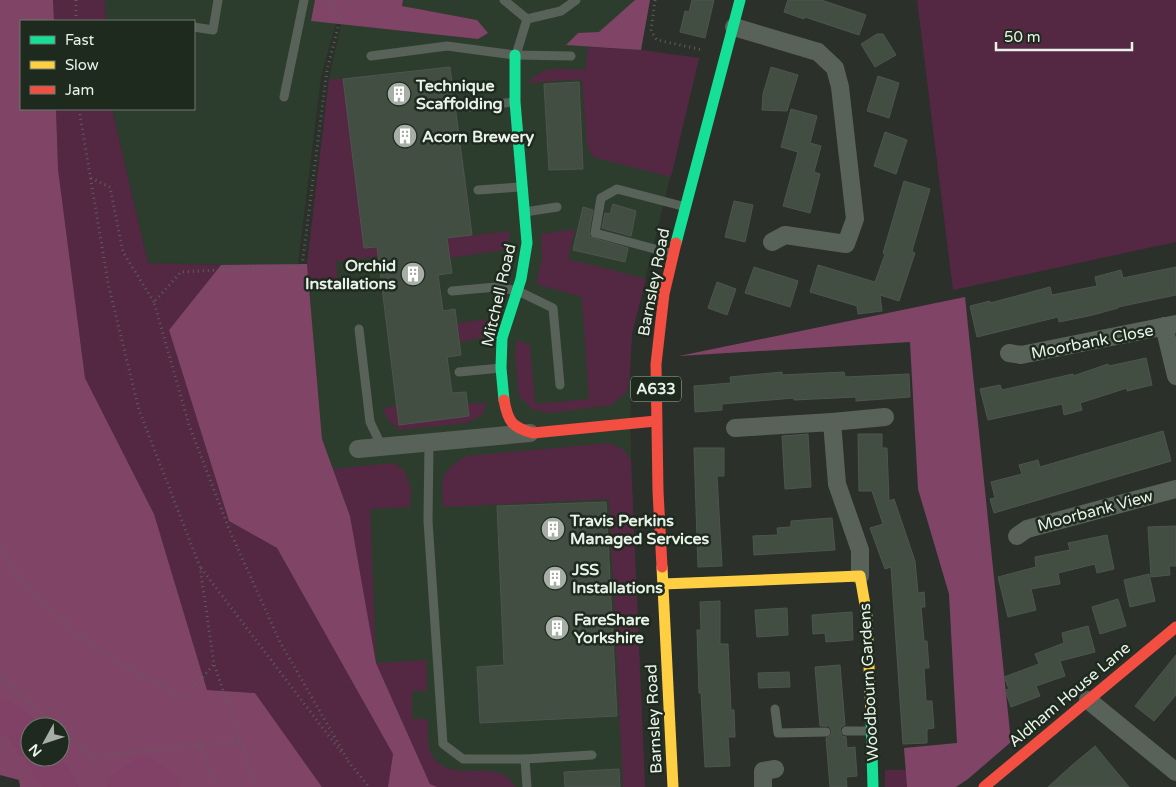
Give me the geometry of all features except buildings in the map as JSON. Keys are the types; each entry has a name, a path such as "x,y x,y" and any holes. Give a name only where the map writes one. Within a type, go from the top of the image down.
{"street":[{"name":"Barnsley Road","path":"673,787 656,421 656,364 659,328 664,294 684,206 740,0"},
{"path":"734,27 818,52 835,68 840,87 854,218 846,244 785,235 772,242"},
{"name":"Mitchell Road","path":"515,55 515,102 527,255 518,291 502,337 501,368 503,395 510,420 518,429 533,433"},
{"path":"1170,325 1176,376"},
{"name":"Moorbank Close","path":"1009,353 1021,355 1170,325"},
{"path":"735,428 885,417"},
{"path":"358,449 656,421"},
{"name":"Woodbourn Gardens","path":"832,422 837,484 860,550 860,576 866,616 873,787"},
{"name":"Moorbank View","path":"1016,536 1027,529 1176,488"},
{"path":"663,584 860,576"},
{"name":"Aldham House Lane","path":"984,787 1174,631"},
{"path":"1088,700 1176,772"},
{"path":"763,787 763,771 775,769"}],"lane":[{"path":"195,27 212,30 218,0"},
{"path":"284,96 304,0"},
{"path":"504,0 527,19"},
{"path":"527,19 561,11 576,0"},
{"path":"515,55 527,19"},
{"path":"371,56 447,46 515,55 570,56"},
{"path":"470,107 515,102"},
{"path":"478,190 523,187"},
{"path":"673,253 595,233 597,211 601,198 617,189 684,206"},
{"path":"525,212 557,207"},
{"path":"452,291 496,287 518,291 553,308 560,385"},
{"path":"359,329 370,422 382,447"},
{"path":"459,372 501,368"},
{"path":"429,442 428,521 444,744 463,759 592,756"},
{"path":"775,709 778,733 826,732"},
{"path":"846,731 872,731"},
{"path":"525,759 527,787"}],"path":[{"path":"76,0 76,20"},
{"path":"154,302 181,272 302,266 327,70 340,19 330,0"},
{"path":"655,0 651,31 657,40 726,55"},
{"path":"79,110 108,283 139,410 200,568 214,664 256,787"},
{"path":"91,178 110,187 123,252 154,302 189,425 229,529 280,642 349,762"},
{"path":"0,547 17,575 74,632 123,666 185,698 214,664"},
{"path":"200,568 368,787"},
{"path":"0,677 46,717"},
{"path":"70,737 93,757 240,742"},
{"path":"201,745 217,787"}],"shaded area":[{"path":"0,0 53,0 54,20 20,20 20,110 56,110 58,169 85,378 154,514 207,690 255,693 322,787 20,787 19,780 0,775"},
{"path":"53,0 105,0 106,20 54,20"},
{"path":"105,0 315,0 311,21 336,23 321,76 298,264 221,265 148,263 112,110 195,110 195,20 106,20"},
{"path":"315,0 403,0 402,6 477,20 488,33 478,39 311,21"},
{"path":"403,0 650,0 641,50 699,58 632,333 630,372 631,461 645,787 437,787 376,663 350,516 322,439 307,264 329,79 341,24 478,39 477,20 402,6"},
{"path":"635,0 650,0 641,50 566,45 578,33 599,32"},
{"path":"917,0 1176,0 1176,242 953,290"},
{"path":"588,47 641,50 699,58 671,177 593,157 587,145 582,79 529,83 540,73 554,69 585,70"},
{"path":"329,79 343,79 364,248 509,231 509,249 450,258 448,247 336,262 338,282 309,287 307,264"},
{"path":"56,110 112,110 148,263 221,265 169,330 229,521 277,548 393,754 388,787 322,787 255,693 207,690 154,514 85,378 58,169"},
{"path":"575,229 568,259 646,279 632,333 627,392 612,405 549,413 532,409 519,396 515,355 517,340 530,345 535,404 589,399 582,297 536,284 542,258 541,234"},
{"path":"307,264 322,439 350,516 376,663 430,784 437,787 388,787 393,754 277,548 229,521 169,330 221,265"},
{"path":"965,297 1011,742 956,787 907,787 904,748 957,743 949,594 918,489 910,342 679,356"},
{"path":"489,319 485,337 460,342 457,323"},
{"path":"487,403 482,415 467,423 400,430 390,422 382,409 397,405 399,425 468,416 467,404"},
{"path":"609,443 624,450 631,461 645,787 623,787 609,499 443,507 442,489 444,477 451,467 466,456"},
{"path":"393,463 404,470 411,489 410,507 370,509 376,663 350,516 333,469"},
{"path":"426,660 427,691 412,691 412,719 428,719 428,744 433,757 442,765 452,769 498,773 507,778 515,787 437,787 430,784 376,663"},
{"path":"885,770 906,770 907,787 885,787"}],"waterway":[{"path":"0,714 20,727"},
{"path":"48,767 62,787"},
{"path":"123,787 144,772 164,787"}],"traffic: fast":[{"path":"676,243 740,0"},
{"path":"504,400 501,368 502,338 521,279 527,243 515,102 515,55"},
{"path":"871,717 873,787"}],"traffic: slow":[{"path":"662,567 673,787"},
{"path":"663,584 860,576 867,616 871,717"}],"traffic: jam":[{"path":"662,567 658,491 656,364 664,294 676,243"},
{"path":"504,400 507,414 512,423 533,433 656,421"},
{"path":"984,787 1176,627"}],"place":[{"name":"Technique Scaffolding","path":"399,94"},
{"name":"Acorn Brewery","path":"405,136"},
{"name":"Orchid Installations","path":"413,274"},
{"name":"Travis Perkins Managed Services","path":"553,529"},
{"name":"JSS Installations","path":"555,578"},
{"name":"FareShare Yorkshire","path":"557,628"}]}
